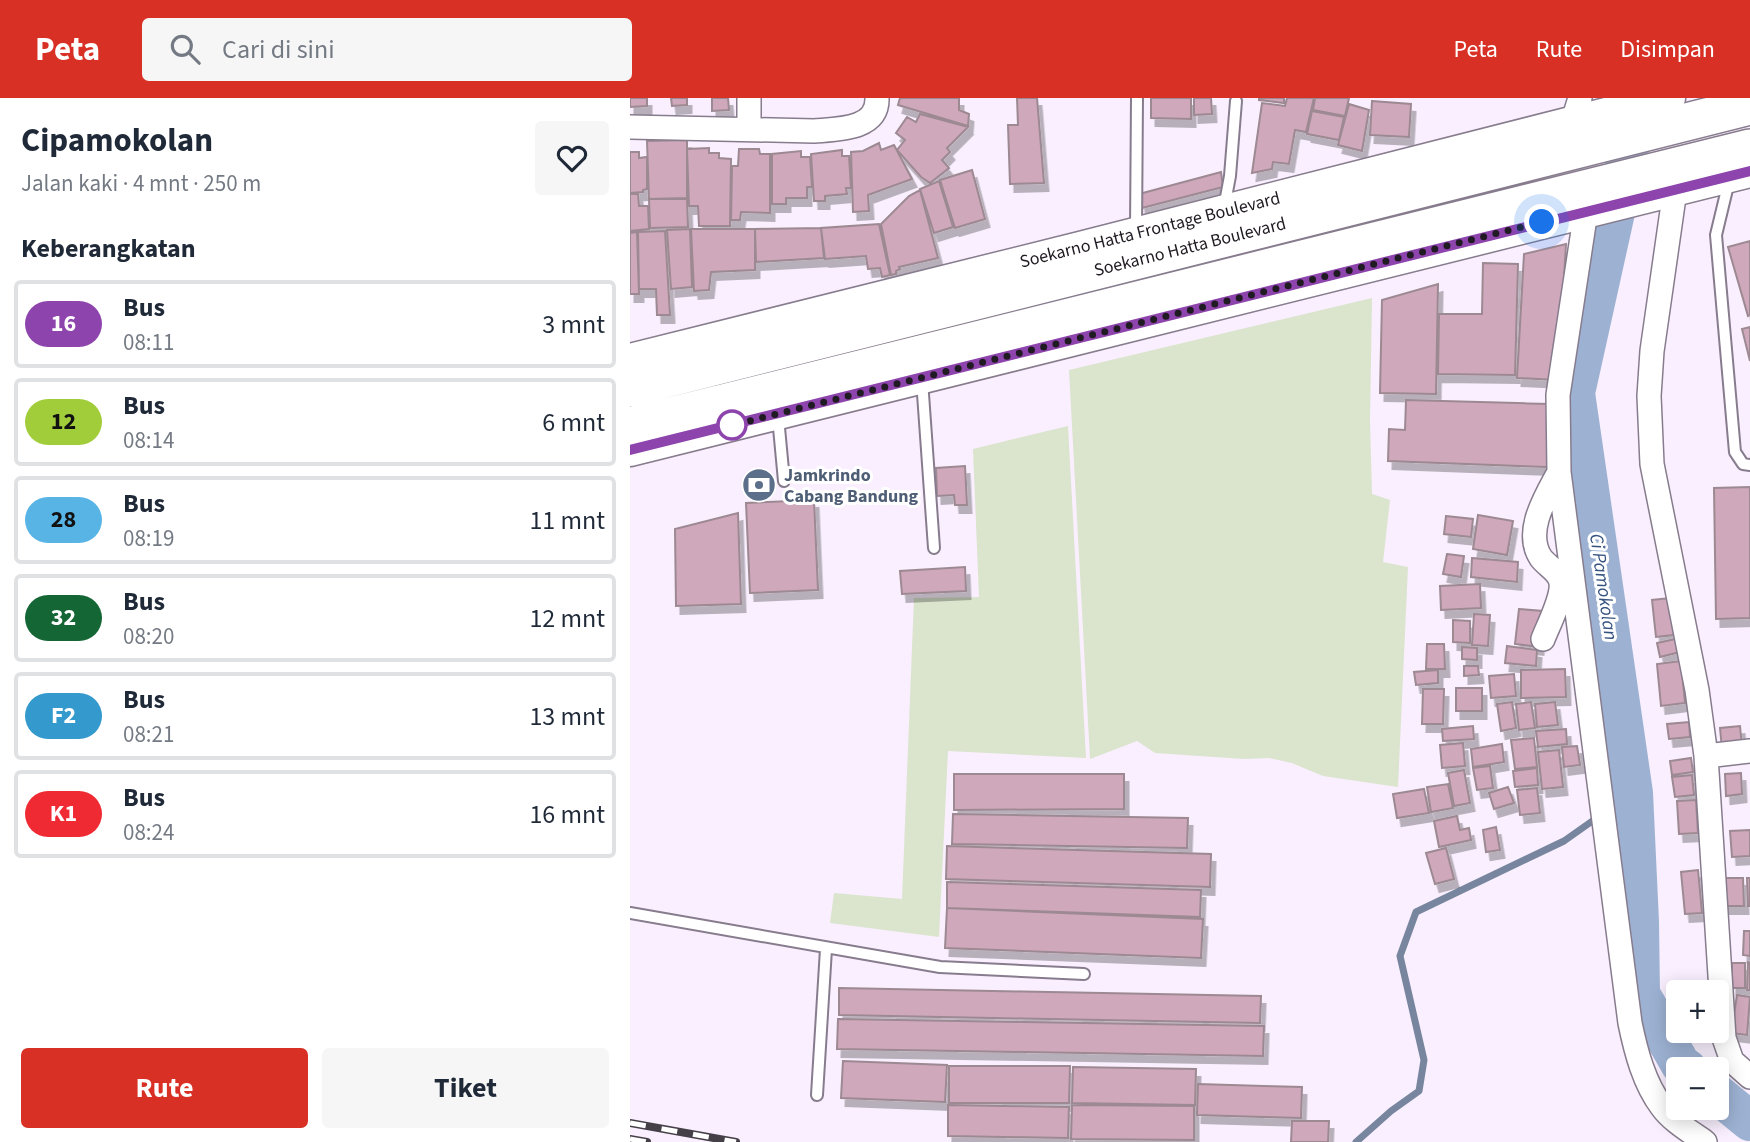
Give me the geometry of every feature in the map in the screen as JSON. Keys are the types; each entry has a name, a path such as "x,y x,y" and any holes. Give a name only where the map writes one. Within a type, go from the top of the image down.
{"highway":[{"name":"Soekarno Hatta Boulevard","path":"630,387 1173,251 1610,127 1668,113 1750,106"},
{"path":"630,426 1743,165"},
{"path":"1498,233 1588,200"},
{"path":"1080,248 1173,251"}],"main road":[{"name":"Soekarno Hatta Frontage Boulevard","path":"630,360 1223,211 1576,111 1610,127"},
{"path":"630,450 1498,233"}],"street":[{"path":"749,98 749,128"},
{"path":"630,127 814,131 842,129 858,125 871,116 878,102 877,98"},
{"path":"1664,185 1649,396 1652,464 1697,690 1706,756 1721,1024 1732,1060 1750,1077"},
{"path":"1588,200 1558,395 1559,472 1630,1023 1636,1052 1663,1109 1704,1142"},
{"path":"1543,639 1560,595 1561,582 1540,557 1536,547 1535,523 1559,472"},
{"path":"1706,756 1750,751"}],"lane":[{"path":"1137,98 1137,233"},
{"path":"1223,211 1230,176 1236,101"},
{"path":"1743,165 1716,235 1735,452 1743,464 1750,465"},
{"path":"922,377 934,548"},
{"path":"778,413 784,481"},
{"path":"630,913 940,967 1084,974"},
{"path":"817,1095 826,949"}],"green space":[{"path":"1372,298 1372,494 1390,500 1383,562 1408,567 1398,787 1323,776 1292,763 1269,758 1155,753 1137,741 1090,759 1069,370"},
{"path":"1068,426 1086,758 948,751 939,937 830,923 834,893 902,899 914,598 979,597 973,449"}],"building":[{"path":"630,98 647,98 647,106 630,107"},
{"path":"671,98 687,98 687,105 672,106"},
{"path":"712,98 728,98 729,110 712,111"},
{"path":"900,98 959,98 959,110 969,114 968,126 898,105"},
{"path":"1017,98 1037,98 1044,183 1010,184 1008,125 1018,125"},
{"path":"1151,98 1191,98 1191,119 1151,118"},
{"path":"1194,98 1211,98 1212,114 1194,115"},
{"path":"1284,98 1284,103 1259,100"},
{"path":"1287,98 1314,98 1306,132 1295,130 1289,164 1273,162 1272,169 1252,173 1262,103 1285,106"},
{"path":"1315,98 1349,98 1345,116 1313,110"},
{"path":"1372,101 1411,104 1409,137 1370,135"},
{"path":"1349,104 1369,110 1362,151 1338,145"},
{"path":"1312,111 1344,117 1339,140 1307,134"},
{"path":"920,114 968,127 947,148 950,152 942,160 949,168 930,183 921,177 897,150 905,140 896,133 907,117 916,122"},
{"path":"687,140 687,198 649,199 647,141"},
{"path":"879,143 881,150 894,145 912,179 868,195 869,211 853,212 851,152 863,151"},
{"path":"709,148 709,153 719,153 719,158 731,159 730,226 699,226 698,206 689,206 687,149"},
{"path":"739,149 759,149 760,154 770,154 770,213 741,212 740,220 731,220 732,166 738,166"},
{"path":"842,150 842,156 849,156 851,188 846,188 847,194 825,196 825,201 814,201 811,154"},
{"path":"801,151 801,157 810,157 812,187 807,187 807,198 786,198 786,204 772,204 772,154"},
{"path":"630,152 639,152 639,158 647,157 647,189 643,192 630,193"},
{"path":"972,170 985,219 955,228 940,180"},
{"path":"1221,172 1223,187 1142,208 1139,194"},
{"path":"939,181 953,227 934,233 920,189"},
{"path":"920,190 938,258 899,267 896,274 891,275 881,224 909,196"},
{"path":"630,194 638,194 639,206 648,206 649,229 630,231"},
{"path":"649,199 687,199 688,227 650,228"},
{"path":"879,224 890,275 882,277 880,268 868,269 866,256 825,259 821,228"},
{"path":"821,228 824,258 756,262 755,229"},
{"path":"690,229 692,287 671,289 667,230"},
{"path":"691,229 755,229 755,270 711,272 709,290 694,291"},
{"path":"665,231 670,315 657,315 656,289 639,289 638,232"},
{"path":"637,232 639,294 630,294 630,233"},
{"path":"1750,241 1750,315 1748,316 1728,247"},
{"path":"1566,244 1558,380 1517,378 1524,254"},
{"path":"1483,263 1518,264 1515,375 1438,374 1439,314 1482,314"},
{"path":"1438,284 1436,394 1380,393 1382,300"},
{"path":"1750,327 1750,361 1742,329"},
{"path":"1406,400 1549,404 1547,467 1388,461 1389,429 1405,430"},
{"path":"965,466 967,505 955,505 954,495 937,496 936,468"},
{"path":"1750,487 1750,618 1716,619 1714,488"},
{"path":"814,500 818,590 750,593 746,503"},
{"path":"738,513 741,604 676,606 675,529"},
{"path":"1478,515 1513,521 1507,555 1473,549"},
{"path":"1446,516 1473,519 1471,537 1444,534"},
{"path":"1447,554 1464,556 1461,577 1443,574"},
{"path":"1472,558 1518,562 1517,582 1471,577"},
{"path":"965,567 966,591 902,594 900,571"},
{"path":"1480,584 1481,608 1441,610 1440,586"},
{"path":"1670,598 1674,635 1656,637 1652,600"},
{"path":"1519,609 1543,611 1539,647 1515,644"},
{"path":"1474,614 1490,615 1488,646 1472,645"},
{"path":"1453,620 1470,621 1470,643 1453,642"},
{"path":"1680,638 1684,651 1660,657 1657,643"},
{"path":"1427,644 1444,644 1445,669 1426,669"},
{"path":"1507,646 1537,650 1536,666 1505,663"},
{"path":"1462,647 1477,648 1477,660 1462,659"},
{"path":"1681,661 1685,703 1661,706 1657,664"},
{"path":"1464,666 1478,666 1479,675 1464,676"},
{"path":"1565,669 1566,697 1521,698 1521,670"},
{"path":"1438,670 1438,683 1416,685 1414,672"},
{"path":"1514,674 1516,696 1491,698 1489,676"},
{"path":"1456,688 1482,688 1482,711 1456,711"},
{"path":"1423,689 1444,689 1443,724 1422,724"},
{"path":"1512,702 1516,728 1501,731 1497,704"},
{"path":"1531,702 1535,728 1519,730 1516,704"},
{"path":"1555,702 1558,725 1537,727 1535,704"},
{"path":"1689,722 1690,737 1669,739 1667,724"},
{"path":"1473,726 1474,739 1443,741 1442,729"},
{"path":"1740,726 1742,747 1722,749 1720,728"},
{"path":"1566,729 1567,744 1538,747 1536,731"},
{"path":"1534,738 1537,767 1515,769 1511,740"},
{"path":"1463,743 1465,766 1442,768 1440,745"},
{"path":"1502,744 1504,762 1473,767 1471,749"},
{"path":"1577,746 1580,765 1564,767 1562,747"},
{"path":"1559,750 1563,787 1542,789 1538,752"},
{"path":"1691,758 1693,772 1672,775 1670,761"},
{"path":"1490,766 1493,788 1477,790 1473,768"},
{"path":"1537,768 1538,785 1515,787 1513,771"},
{"path":"1464,770 1470,803 1454,806 1448,773"},
{"path":"1741,773 1742,794 1726,796 1725,774"},
{"path":"954,774 1124,774 1124,809 954,810"},
{"path":"1692,775 1694,795 1675,797 1672,777"},
{"path":"1448,784 1453,808 1431,812 1427,787"},
{"path":"1508,787 1514,803 1494,809 1489,793"},
{"path":"1537,788 1540,813 1520,815 1517,790"},
{"path":"1424,789 1429,813 1397,818 1393,794"},
{"path":"1696,800 1698,833 1679,834 1677,801"},
{"path":"953,814 1188,818 1187,848 952,844"},
{"path":"1457,816 1460,830 1469,828 1471,840 1439,847 1434,821"},
{"path":"1496,827 1500,850 1486,852 1483,830"},
{"path":"1750,830 1750,856 1732,857 1730,831"},
{"path":"947,846 1211,854 1210,887 946,879"},
{"path":"1446,848 1454,879 1435,884 1426,853"},
{"path":"1698,870 1702,913 1685,914 1681,872"},
{"path":"1723,878 1743,878 1744,906 1724,906"},
{"path":"1747,878 1750,878 1750,906 1748,906"},
{"path":"947,882 1201,890 1200,917 947,908"},
{"path":"947,908 1203,919 1201,958 945,948"},
{"path":"1744,931 1750,931 1750,956 1743,955"},
{"path":"1748,962 1750,963 1750,990 1747,990"},
{"path":"1732,963 1745,963 1745,988 1732,988"},
{"path":"839,988 1261,996 1260,1023 839,1015"},
{"path":"1737,995 1750,997 1747,1035 1731,1033"},
{"path":"838,1019 1264,1026 1263,1056 837,1049"},
{"path":"843,1061 947,1065 945,1102 841,1098"},
{"path":"949,1066 1070,1066 1069,1103 949,1103"},
{"path":"1073,1067 1196,1069 1195,1105 1072,1103"},
{"path":"1198,1084 1302,1087 1301,1118 1197,1115"},
{"path":"948,1105 1069,1107 1068,1138 948,1136"},
{"path":"1072,1105 1194,1106 1194,1140 1071,1139"},
{"path":"1292,1121 1329,1121 1328,1142 1291,1142"}],"waterway":[{"name":"Ci Pamokolan","path":"1639,104 1575,393 1633,793 1640,994 1676,1057"},
{"path":"1608,810 1633,793"},
{"path":"1356,1142 1419,1091 1424,1060 1400,956 1416,912 1564,841 1598,817"},
{"name":"Ci Pamokolan","path":"1729,1104 1750,1121"}],"railway":[{"path":"630,1123 736,1142"},
{"path":"630,1139 647,1142"}],"bus line":[{"name":"16","path":"630,450 1750,171"}],"place":[{"name":"Jamkrindo Cabang Bandung","path":"759,485"}],"route":[{"path":"732,425 729,426 1542,222"}]}
